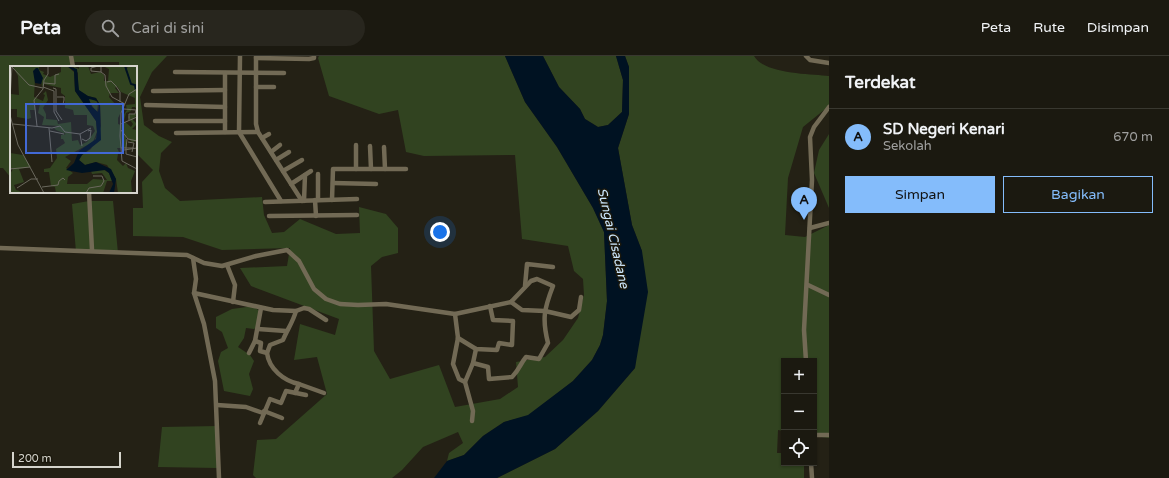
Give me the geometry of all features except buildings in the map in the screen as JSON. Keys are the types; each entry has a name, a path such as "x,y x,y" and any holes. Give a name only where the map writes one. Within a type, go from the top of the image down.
{"street":[{"path":"71,56 73,66"},
{"path":"240,56 239,132 281,201"},
{"path":"303,201 258,132 256,124 256,57 309,59 314,58 314,56"},
{"path":"806,56 810,60 829,63"},
{"path":"175,72 284,73"},
{"path":"225,73 225,132"},
{"path":"256,87 274,87"},
{"path":"153,91 225,90"},
{"path":"146,105 225,107"},
{"path":"806,358 804,330 808,285 812,180 810,137 814,127 829,107"},
{"path":"155,121 225,121"},
{"path":"176,133 258,132"},
{"path":"262,138 269,134"},
{"path":"271,152 280,145"},
{"path":"356,145 356,169"},
{"path":"370,146 371,169"},
{"path":"384,147 385,169"},
{"path":"276,160 289,152"},
{"path":"283,171 302,160"},
{"path":"332,200 333,169 406,169"},
{"path":"291,184 311,171"},
{"path":"316,216 318,174"},
{"path":"303,201 305,175"},
{"path":"333,183 376,184"},
{"path":"89,193 92,250"},
{"path":"264,202 357,199"},
{"path":"269,216 357,215"},
{"path":"810,228 829,223"},
{"path":"0,248 92,250 187,255 213,265 227,265 256,256 287,250 299,261 314,289 326,299 334,302 358,306 386,304 455,314 511,302 531,281 537,279 553,286 545,311 543,324 548,343 539,359 526,357 521,362 520,370 512,377 489,379 488,367 473,363"},
{"path":"193,258 196,279 194,292 204,324 215,381 219,478"},
{"path":"524,288 527,264 553,266"},
{"path":"227,265 235,285 233,302"},
{"path":"808,285 829,295"},
{"path":"194,292 261,308 296,312 304,308 310,309 326,320"},
{"path":"511,302 522,310 545,311 571,318 579,310 581,297"},
{"path":"458,338 476,348 497,350 499,343 512,345 513,321 492,320 490,306"},
{"path":"249,353 255,341 261,308"},
{"path":"296,312 294,320 286,331 283,340 270,345 267,353 276,371 291,382 324,394"},
{"path":"455,314 458,338 453,364 459,379 465,382"},
{"path":"258,329 286,331"},
{"path":"255,341 261,343 260,351 267,353"},
{"path":"472,422 473,411 465,382 473,363 476,348"},
{"path":"295,393 299,384"},
{"path":"260,423 270,399 281,403 286,391 306,395"},
{"path":"217,405 246,407 282,418"},
{"path":"817,435 829,435"},
{"path":"811,466 812,478"}],"green space":[{"path":"0,56 167,56 152,72 140,97 144,125 159,136 172,142 161,153 159,171 165,188 180,201 262,197 264,215 272,233 284,232 300,219 336,234 360,233 359,207 386,214 398,228 398,253 382,257 371,266 374,351 390,379 439,365 455,407 500,399 518,387 516,362 545,357 563,340 578,318 584,295 583,279 574,271 568,246 522,239 515,155 424,156 406,152 398,110 379,114 329,96 318,58 319,56 505,56 525,102 557,147 593,208 604,232 607,301 603,335 600,345 592,360 573,381 528,416 504,422 483,436 464,455 447,461 449,453 463,443 458,432 423,447 402,470 392,478 256,478 253,475 257,440 276,439 327,394 317,357 294,360 300,324 335,335 339,319 251,286 240,268 287,266 290,248 222,250 183,237 133,236 133,208 143,208 142,182 153,170 137,154 137,66 119,66 119,62 72,62 72,66 10,66 10,177 3,168 0,168"},
{"path":"543,56 616,56 623,80 622,112 608,125 598,127 585,119 580,109 559,87"},
{"path":"625,56 754,56 759,62 777,70 800,74 829,76 829,106 803,127 788,178 785,235 805,237 829,225 829,438 817,436 817,358 781,358 781,430 778,430 777,453 781,453 781,466 804,466 804,478 497,478 555,449 598,411 635,368 642,251 632,225 618,148 629,114 629,67"},
{"path":"829,134 829,208 814,173 819,150"},
{"path":"89,201 113,201 118,253 76,252 72,204"},
{"path":"254,306 261,313 260,326 254,329 246,328 244,338 238,347 250,355 254,361 249,374 253,389 250,396 224,391 218,361 221,352 228,348 222,332 216,328 216,317 232,309"},
{"path":"218,426 217,468 158,467 162,427"}],"water":[{"name":"Sungai Cisadane","path":"505,56 543,56 559,87 580,109 585,119 598,127 608,125 622,112 623,80 616,56 625,56 629,67 629,114 618,148 632,225 642,251 648,292 635,368 598,411 555,449 497,478 434,478 447,461 464,455 483,436 504,422 528,415 573,381 592,360 600,345 603,335 607,301 604,232 593,208 557,147 525,102"}],"place":[{"name":"SD Negeri Kenari","path":"804,220"}]}
